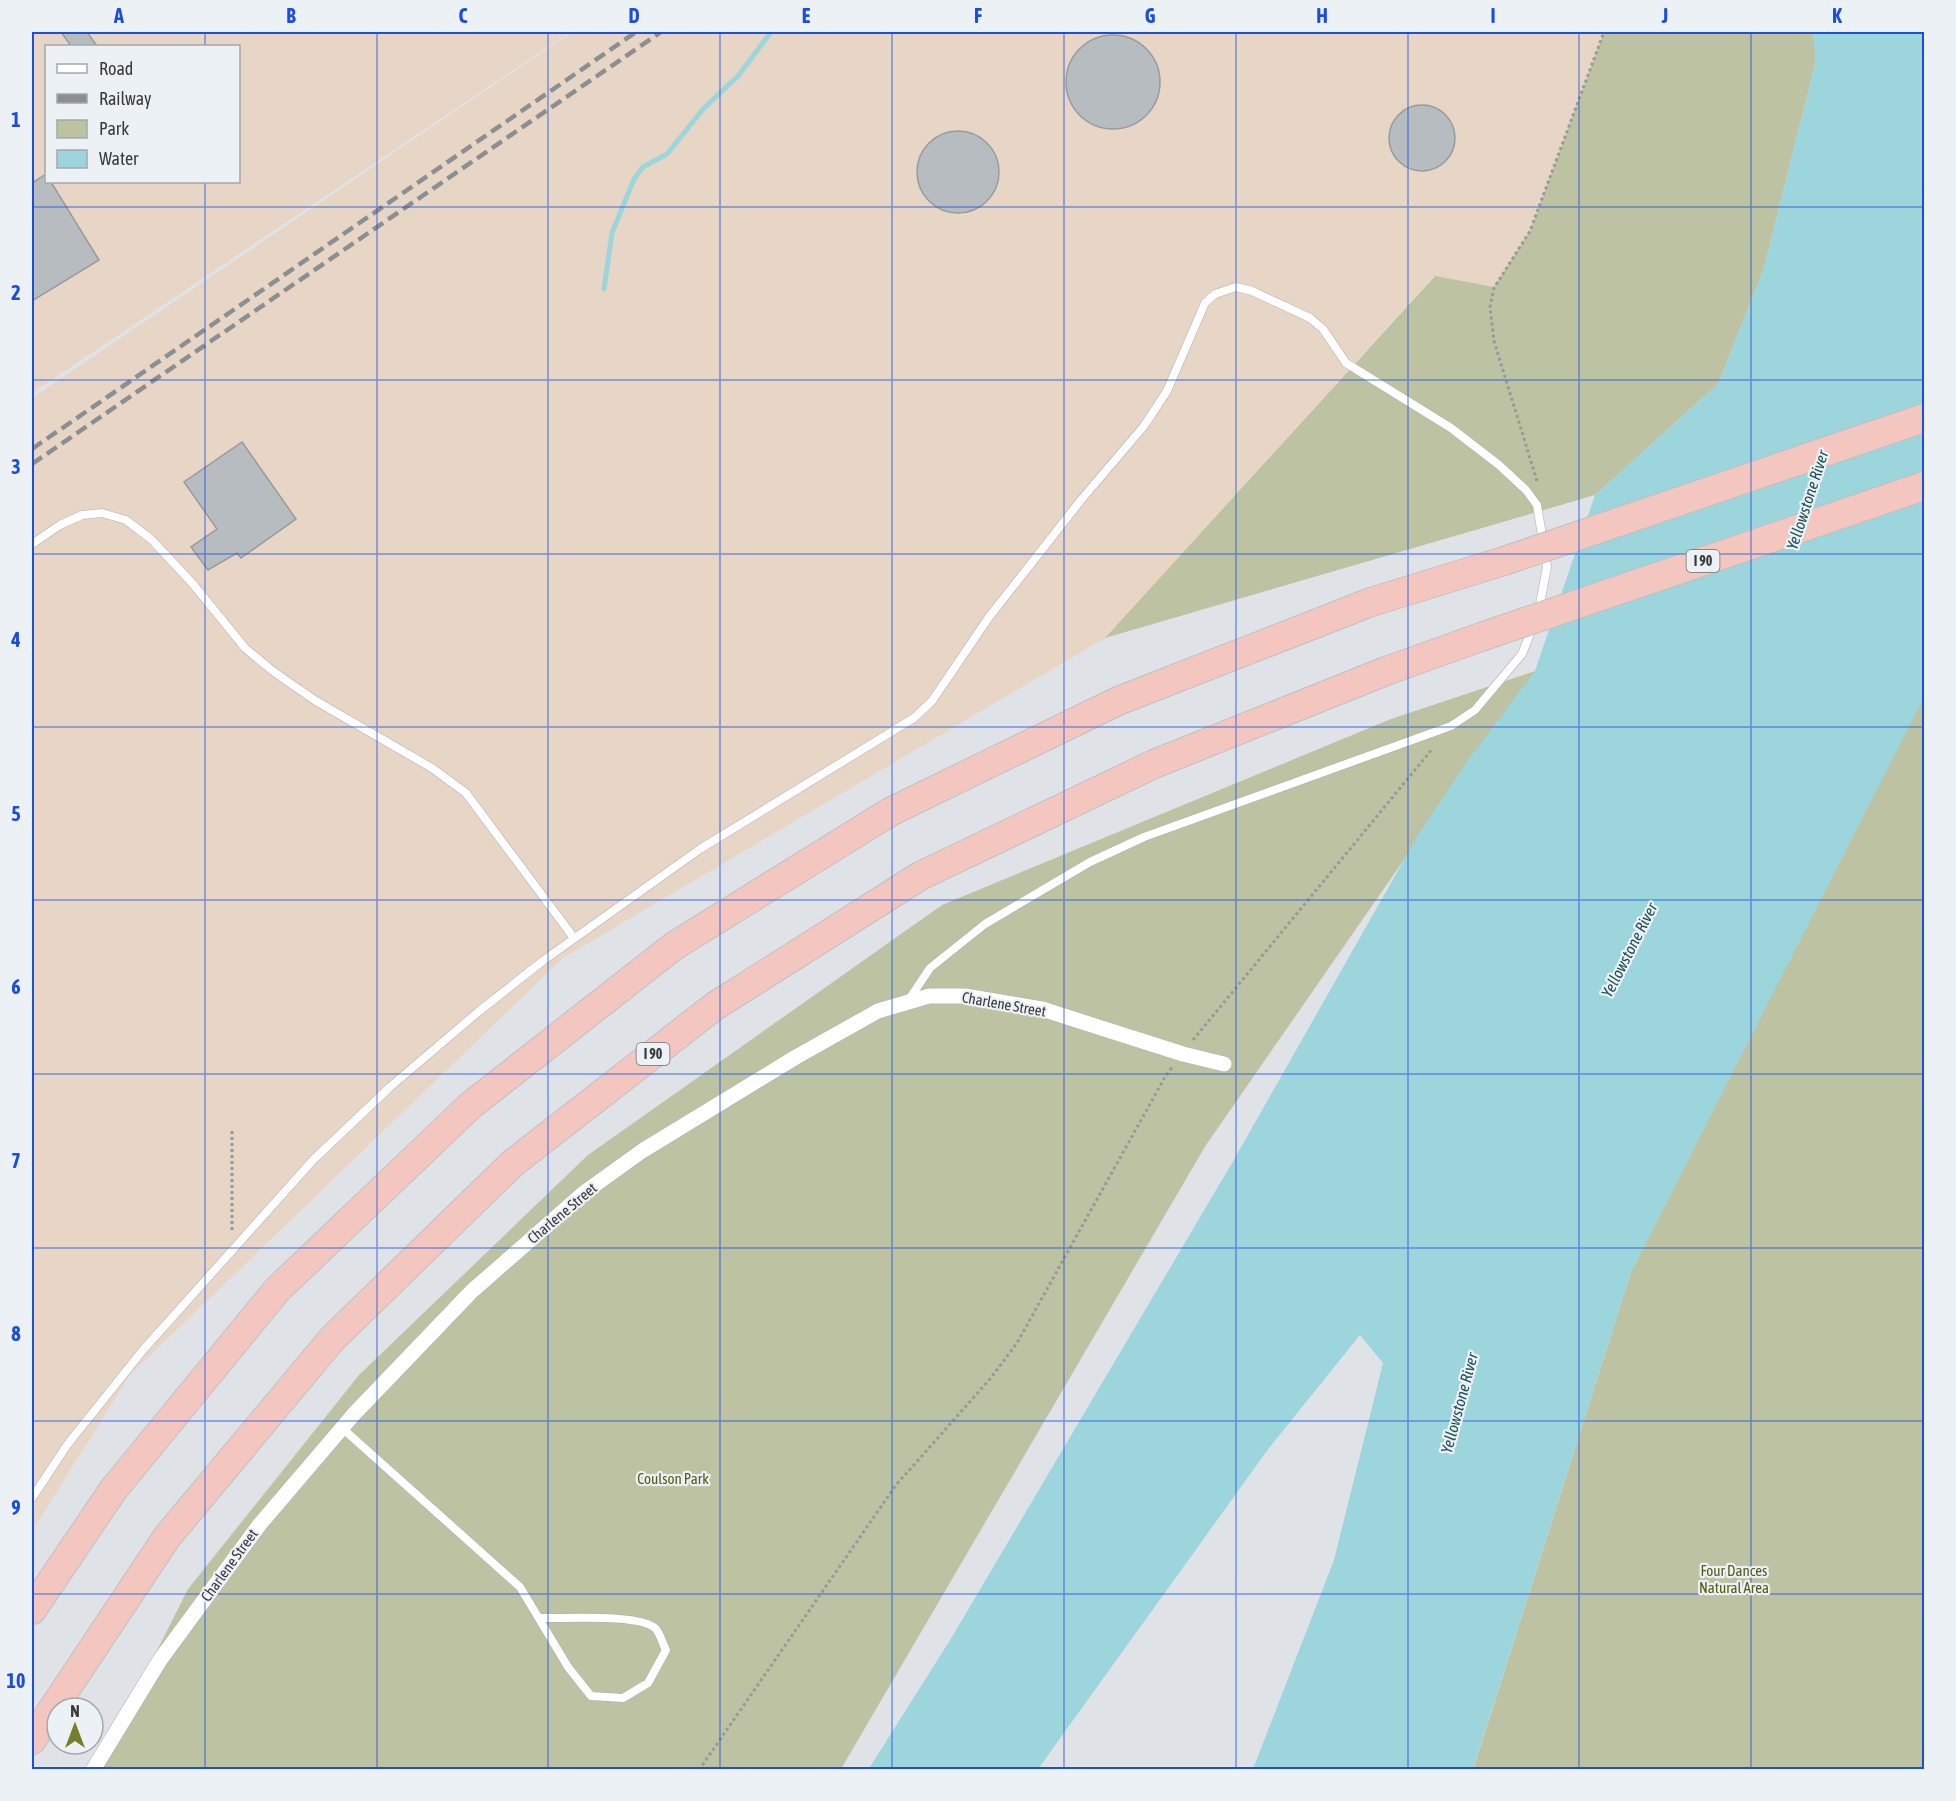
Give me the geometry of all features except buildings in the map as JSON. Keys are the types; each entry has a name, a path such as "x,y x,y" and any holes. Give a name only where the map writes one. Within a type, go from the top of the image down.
{"highway":[{"path":"32,1610 113,1490 277,1290 471,1105 674,946 890,812 1118,702 1371,602 1504,561 1924,418"},
{"name":"I 90","path":"32,1740 167,1537 332,1339 513,1163 715,1006 920,876 1154,764 1386,671 1924,486"}],"street":[{"name":"Charlene Street","path":"93,1770 166,1651 260,1524 342,1428 472,1291 585,1191 642,1151 796,1057 878,1011 929,996 965,996 1042,1009 1183,1054 1224,1064"}],"lane":[{"path":"32,1498 67,1445 143,1350 313,1160 390,1087 478,1012 574,938 700,849 914,718 932,702 989,617 1081,500 1144,426 1167,391 1205,303 1215,294 1236,287 1252,291 1310,318 1323,329 1346,363 1451,428 1499,465 1526,490 1537,505 1547,567 1540,606 1522,654 1475,710 1451,726 1144,837 1090,862 985,924 930,968 906,1003"},
{"path":"32,544 60,525 82,515 102,513 126,520 151,539 193,584 245,648 266,666 316,702 432,768 466,793 574,938"},
{"path":"342,1428 520,1587 568,1666 591,1696 623,1698 648,1683 666,1650 656,1629 645,1623 620,1619 539,1618"}],"path":[{"path":"1540,490 1494,341 1490,307 1494,288 1530,231 1604,32"},
{"path":"699,1770 896,1485 990,1379 1017,1343 1165,1077 1230,993 1451,726"},
{"path":"232,1128 232,1250"}],"shaded area":[{"path":"32,32 570,32 32,393"},
{"path":"572,32 1604,32 1530,231 1494,288 1434,276 1105,638 563,958 130,1375 32,1531 32,398"}],"green space":[{"path":"1604,32 1813,32 1816,61 1763,271 1718,384 1595,495 1105,638 1435,276 1494,287 1530,231"},
{"name":"Coulson Park","path":"1535,671 1206,1145 841,1769 97,1770 188,1589 359,1375 588,1155 942,905 1391,719"},
{"name":"Four Dances Natural Area","path":"1924,695 1924,1769 1473,1770 1631,1272"}],"water":[{"name":"Yellowstone River","path":"1813,32 1924,32 1924,697 1631,1272 1473,1769 1253,1769 1334,1560 1383,1363 1360,1335 1269,1448 1038,1769 868,1770 952,1637 1232,1163 1421,830 1468,760 1535,671 1595,495 1718,384 1763,271 1816,61"}],"waterway":[{"path":"604,289 612,233 634,179 643,167 667,154 704,108 738,76 771,32"}],"railway":[{"path":"32,449 636,32"},
{"path":"32,464 661,32"}]}
